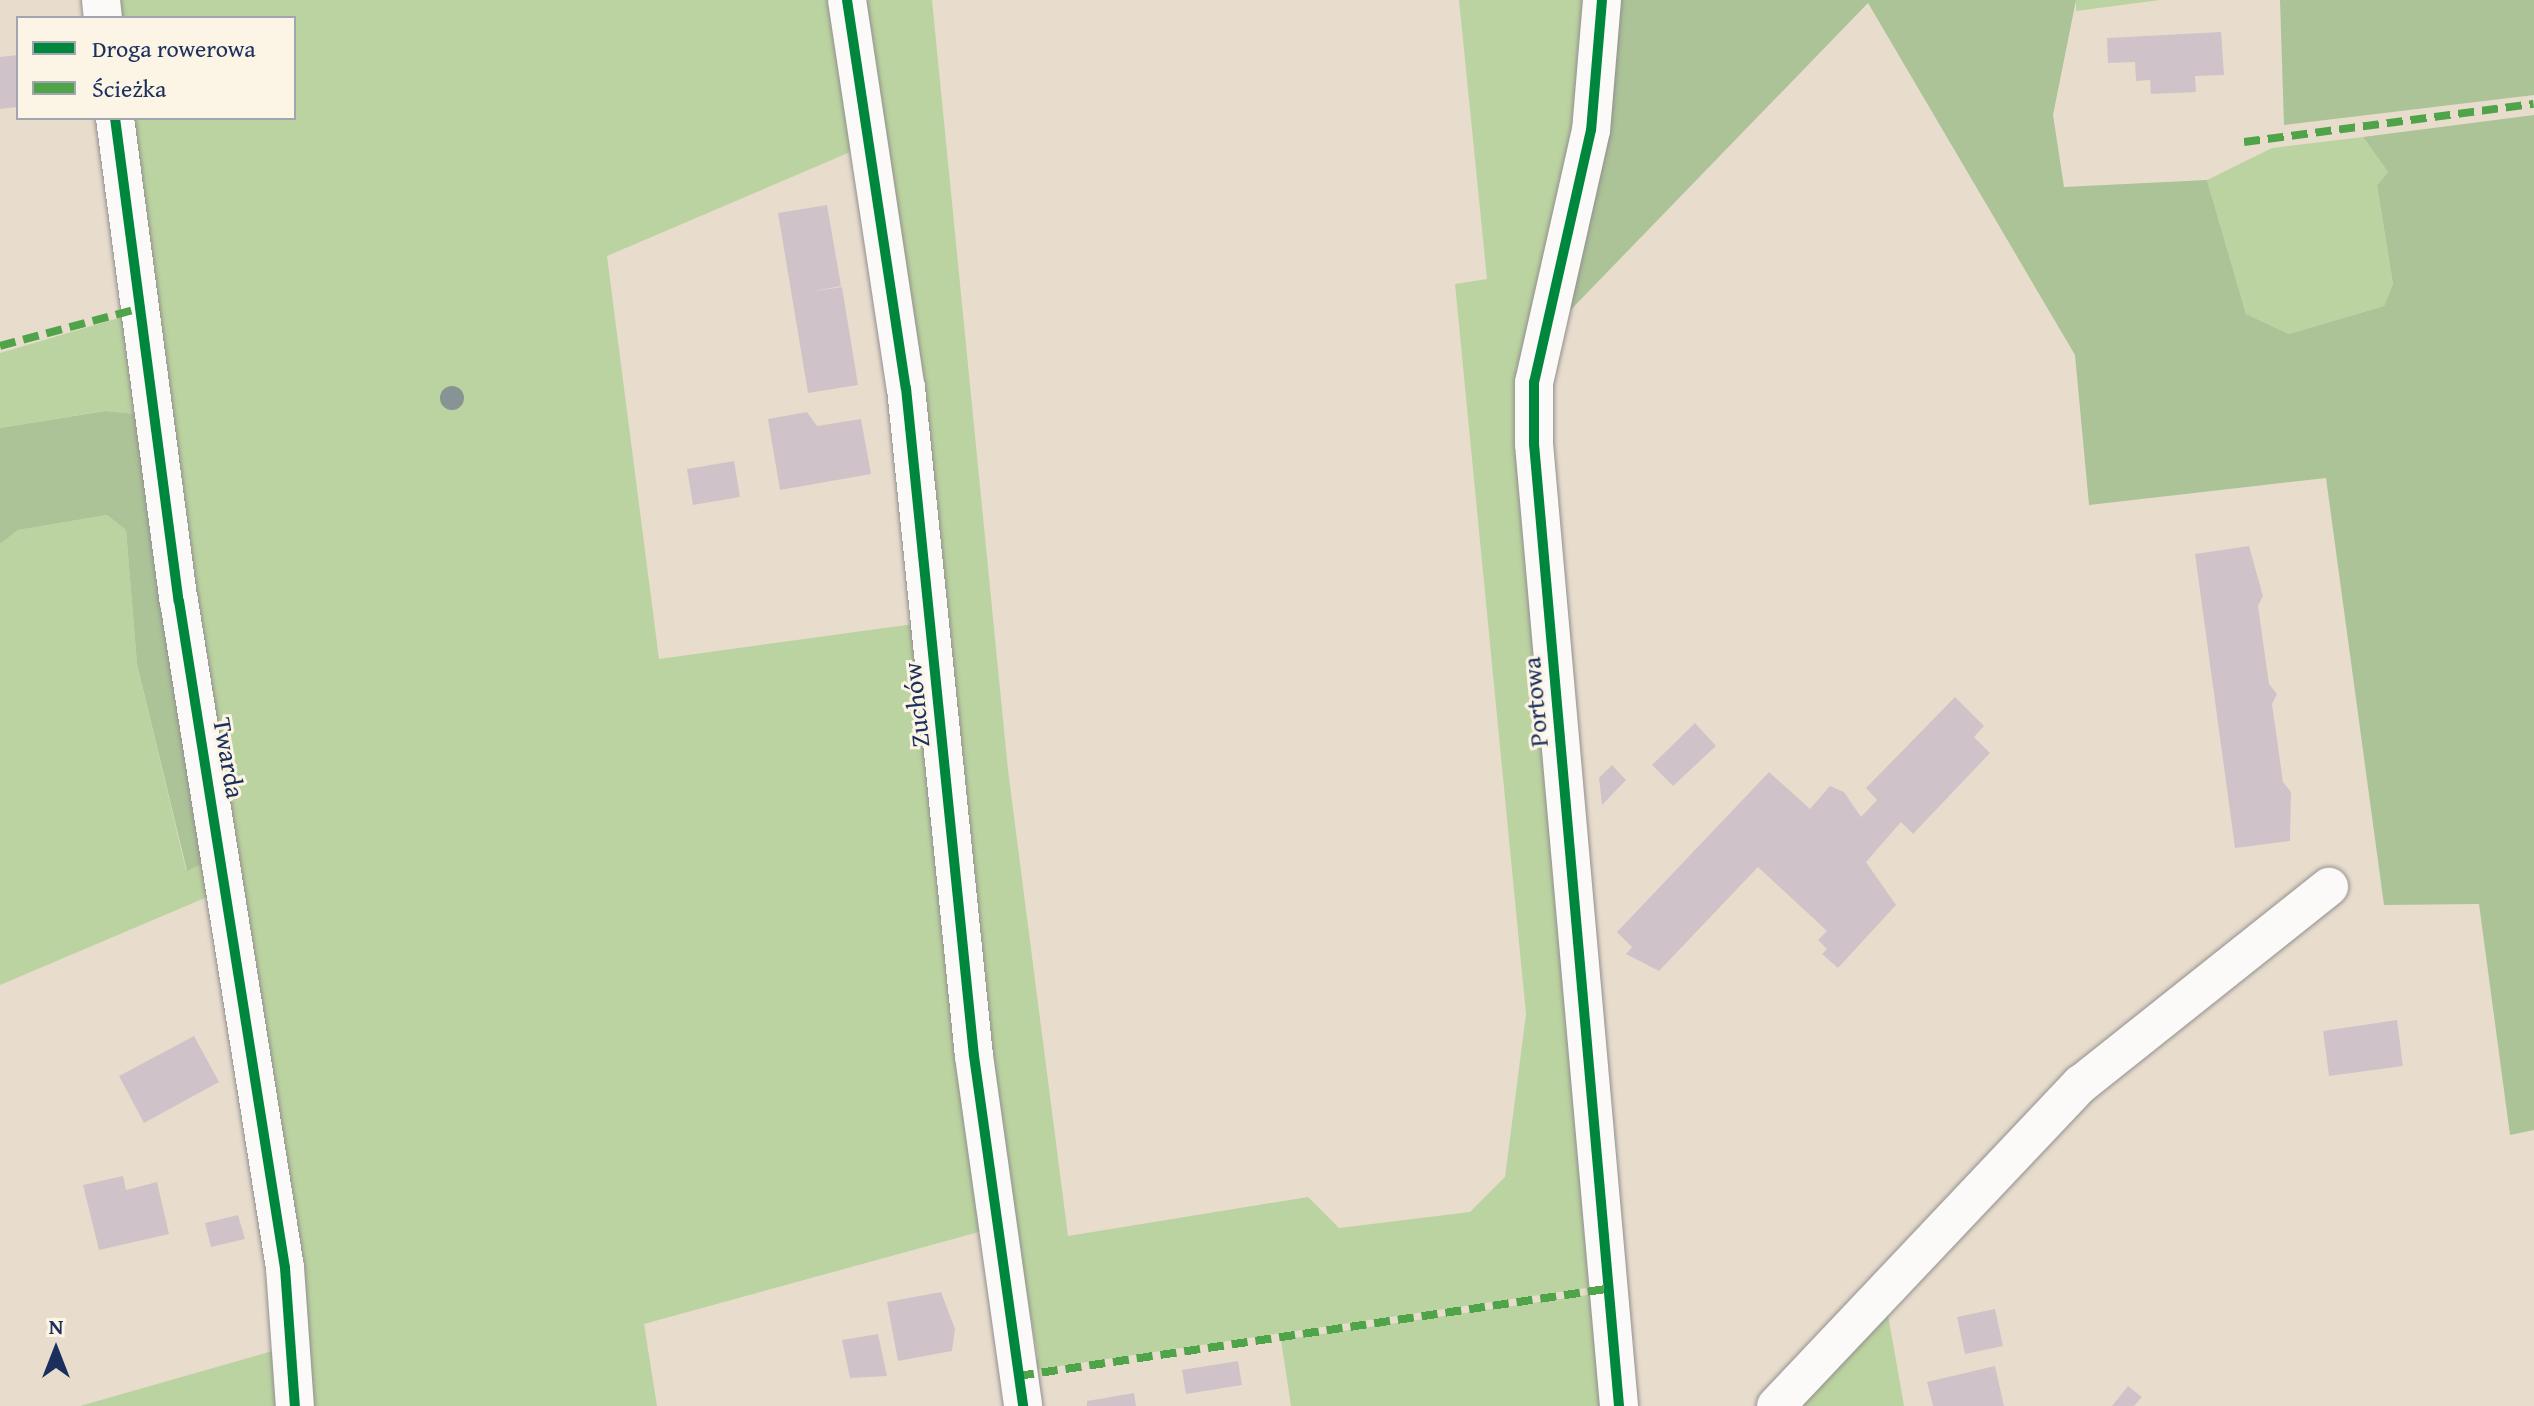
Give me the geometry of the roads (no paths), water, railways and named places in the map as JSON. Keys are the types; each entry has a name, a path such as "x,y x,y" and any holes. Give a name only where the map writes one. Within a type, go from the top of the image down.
{"street":[{"name":"Zuchów","path":"847,0 906,388 974,1056 1023,1406"},
{"name":"Portowa","path":"1602,0 1591,130 1538,354 1534,444 1619,1406"},
{"name":"Twarda","path":"115,120 179,601 285,1268 295,1406"},
{"path":"1776,1406 2081,1084 2329,887"}]}
